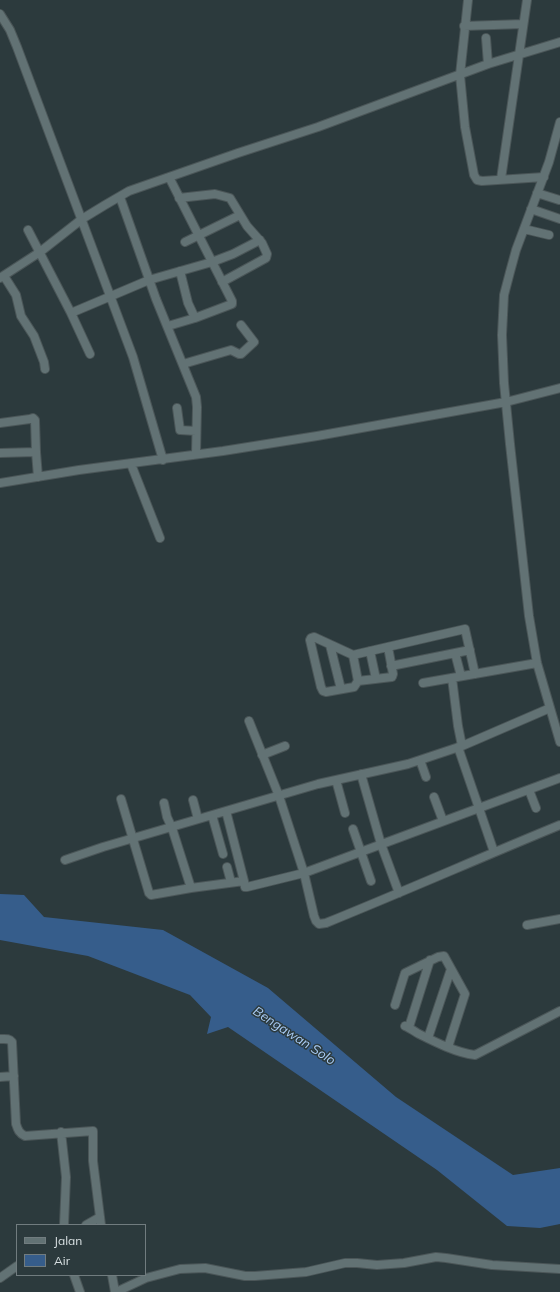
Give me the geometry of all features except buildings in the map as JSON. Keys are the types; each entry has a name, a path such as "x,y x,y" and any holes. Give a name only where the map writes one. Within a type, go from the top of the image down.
{"street":[{"path":"468,0 464,26 460,75 465,127 474,175 479,181 544,177"},
{"path":"501,179 527,0"},
{"path":"0,14 10,30 17,47 133,357 163,460"},
{"path":"464,26 524,24"},
{"path":"486,38 488,64"},
{"path":"45,369 44,362 34,336 20,316 16,295 2,277 40,252 82,219 135,189 318,127 488,64 560,42"},
{"path":"560,122 557,148 537,193 516,250 504,295 502,335 506,402 532,644 560,742"},
{"path":"168,326 195,318 232,304 232,301 169,177"},
{"path":"537,193 559,200"},
{"path":"180,198 205,194 223,195 233,200 247,226 260,240 266,251 266,258 222,282"},
{"path":"120,197 149,280 197,402 196,454"},
{"path":"532,209 560,219"},
{"path":"185,242 240,215"},
{"path":"524,229 549,235"},
{"path":"28,230 71,313 90,354"},
{"path":"71,313 149,280 212,262 233,254 260,240"},
{"path":"180,271 188,303 195,318"},
{"path":"183,364 231,350 241,354 254,342 241,325"},
{"path":"0,483 163,460 324,434 506,402 560,388"},
{"path":"177,408 180,430 196,431"},
{"path":"0,423 33,418 36,422 38,477"},
{"path":"0,453 36,452"},
{"path":"131,464 160,538"},
{"path":"353,655 358,681 354,687 326,692 323,691 310,640 314,637 353,655 465,629 475,674"},
{"path":"330,644 341,689"},
{"path":"358,681 392,677 388,647"},
{"path":"391,666 470,650"},
{"path":"370,651 376,679"},
{"path":"455,653 462,676"},
{"path":"423,683 537,663"},
{"path":"452,678 460,746 494,852"},
{"path":"66,860 318,784 383,770 420,760 460,746 550,708"},
{"path":"249,722 279,796 304,873 314,916 316,922 319,924 326,923 560,825"},
{"path":"262,755 285,746"},
{"path":"420,760 426,777"},
{"path":"361,774 381,844 399,893"},
{"path":"226,811 244,881 247,887 304,873 560,778"},
{"path":"336,780 345,813"},
{"path":"529,790 536,808"},
{"path":"434,797 443,821"},
{"path":"121,799 149,894 152,895 244,881"},
{"path":"193,800 198,819"},
{"path":"164,802 167,817 172,828 191,888"},
{"path":"212,815 223,854"},
{"path":"353,829 371,881"},
{"path":"228,867 231,882"},
{"path":"527,925 560,918"},
{"path":"395,1005 405,972 441,955 444,956 465,994 451,1048"},
{"path":"430,960 407,1027 416,1033 451,1048 470,1055 478,1054 560,1011"},
{"path":"428,1038 451,969"},
{"path":"0,1039 6,1039 12,1042 16,1124 18,1130 25,1136 61,1132 93,1131 94,1161 101,1221 90,1224"},
{"path":"0,1076 14,1076"},
{"path":"61,1132 66,1177 64,1224"},
{"path":"112,1276 116,1292 146,1278 180,1269 205,1268 245,1276 254,1276 306,1272 344,1263 377,1265 404,1263 436,1257 492,1264 560,1269"},
{"path":"0,1278 16,1267"},
{"path":"74,1276 80,1292"}],"water":[{"name":"Bengawan Solo","path":"0,894 24,895 44,917 163,930 268,988 396,1097 513,1175 560,1168 560,1224 540,1228 507,1226 437,1170 228,1027 207,1034 211,1017 190,995 88,956 0,940"}]}
